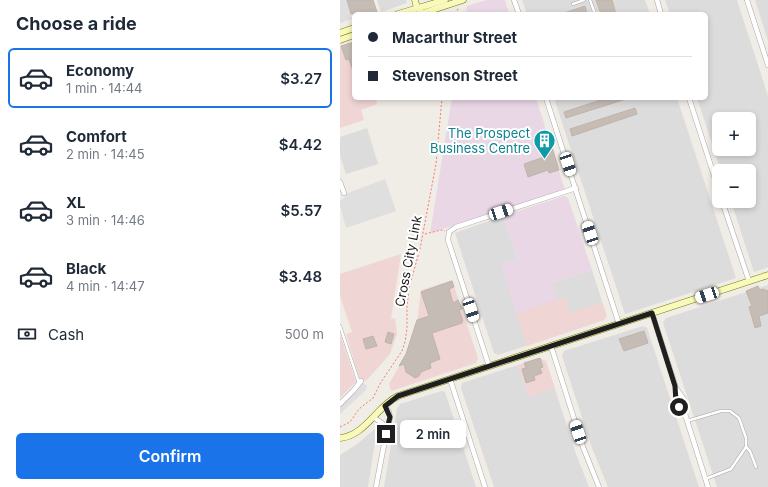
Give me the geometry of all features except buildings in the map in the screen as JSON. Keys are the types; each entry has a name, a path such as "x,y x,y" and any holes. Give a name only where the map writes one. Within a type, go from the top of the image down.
{"street":[{"path":"415,0 421,11"},
{"path":"421,11 426,3 445,0"},
{"path":"421,11 462,0"},
{"path":"514,0 517,12"},
{"path":"657,0 660,12"},
{"path":"747,0 768,65"},
{"path":"340,33 352,29"},
{"path":"340,40 352,36"},
{"path":"547,100 619,324"},
{"path":"690,100 712,169"},
{"path":"340,182 342,192"},
{"path":"489,366 448,240 449,232 456,227 576,188"},
{"path":"724,208 748,282"},
{"path":"340,438 346,438 354,434 398,396 768,275"},
{"path":"652,313 675,386 676,402 685,416 708,487"},
{"path":"551,346 583,447 599,487"},
{"path":"450,379 485,487"},
{"path":"340,404 360,382"},
{"path":"675,386 685,401 685,416"},
{"path":"376,487 390,417 385,406"},
{"path":"373,417 382,423 386,434"}],"lane":[{"path":"573,4 584,0"},
{"path":"590,0 594,12"},
{"path":"340,326 360,382"},
{"path":"687,422 721,411 731,411 740,420 747,439 746,447 730,470 706,479"},
{"path":"746,447 751,452 756,467"}],"path":[{"name":"Cross City Link","path":"340,427 350,422 359,409 373,398 381,382 402,351 406,336 409,288 423,234 436,164 442,100"},
{"path":"423,234 441,230 449,232"}],"shaded area":[{"path":"340,0 347,0 352,19 340,23"},
{"path":"377,0 406,0 407,3 381,12"},
{"path":"487,0 505,0 508,12 466,12 467,6"},
{"path":"522,0 645,0 649,12 526,12"},
{"path":"665,0 737,0 768,96 768,267 754,272 733,208 756,208 756,164 719,164 716,156 756,156 756,112 712,112 712,144 698,100 708,100 708,12 669,12"},
{"path":"755,0 768,0 768,41"},
{"path":"352,43 352,100 376,100 377,104 361,110 364,120 340,128 340,47"},
{"path":"452,100 537,100 565,190 430,233"},
{"path":"555,100 678,100 736,278 625,314"},
{"path":"367,128 378,164 346,174 340,155 340,137"},
{"path":"385,179 396,211 346,228 340,206 340,200 343,199 348,193"},
{"path":"564,196 568,198 592,270 552,283 557,299 516,313 501,264 517,259 503,216"},
{"path":"503,216 517,259 501,264 551,283 592,270 606,314 604,320 498,355 494,353 455,233"},
{"path":"401,254 391,319 395,318 397,334 390,354 366,381 359,377 346,334 352,332 340,296 340,274"},
{"path":"452,280 478,358 476,363 391,391 389,384 406,354 417,323 421,290"},
{"path":"768,285 768,487 717,487 663,323 666,318"},
{"path":"565,297 570,313 602,302 607,316 604,320 527,346 516,313"},
{"path":"643,326 647,328 699,487 608,487 592,448 562,356 564,351"},
{"path":"340,334 356,382 340,398"},
{"path":"540,358 546,361 555,388 529,397 518,365"},
{"path":"518,365 529,397 551,377 576,454 589,487 494,487 461,388 462,383"},
{"path":"361,381 367,386 366,390 340,414 340,404"},
{"path":"442,391 445,392 476,487 384,487 397,409 400,404"},
{"path":"376,428 368,487 340,487 340,455 356,445"}],"place":[{"name":"The Prospect Business Centre","path":"545,160"}],"route":[{"path":"386,434 390,417 385,406 398,396 652,313 675,386 676,402 679,407"}]}
